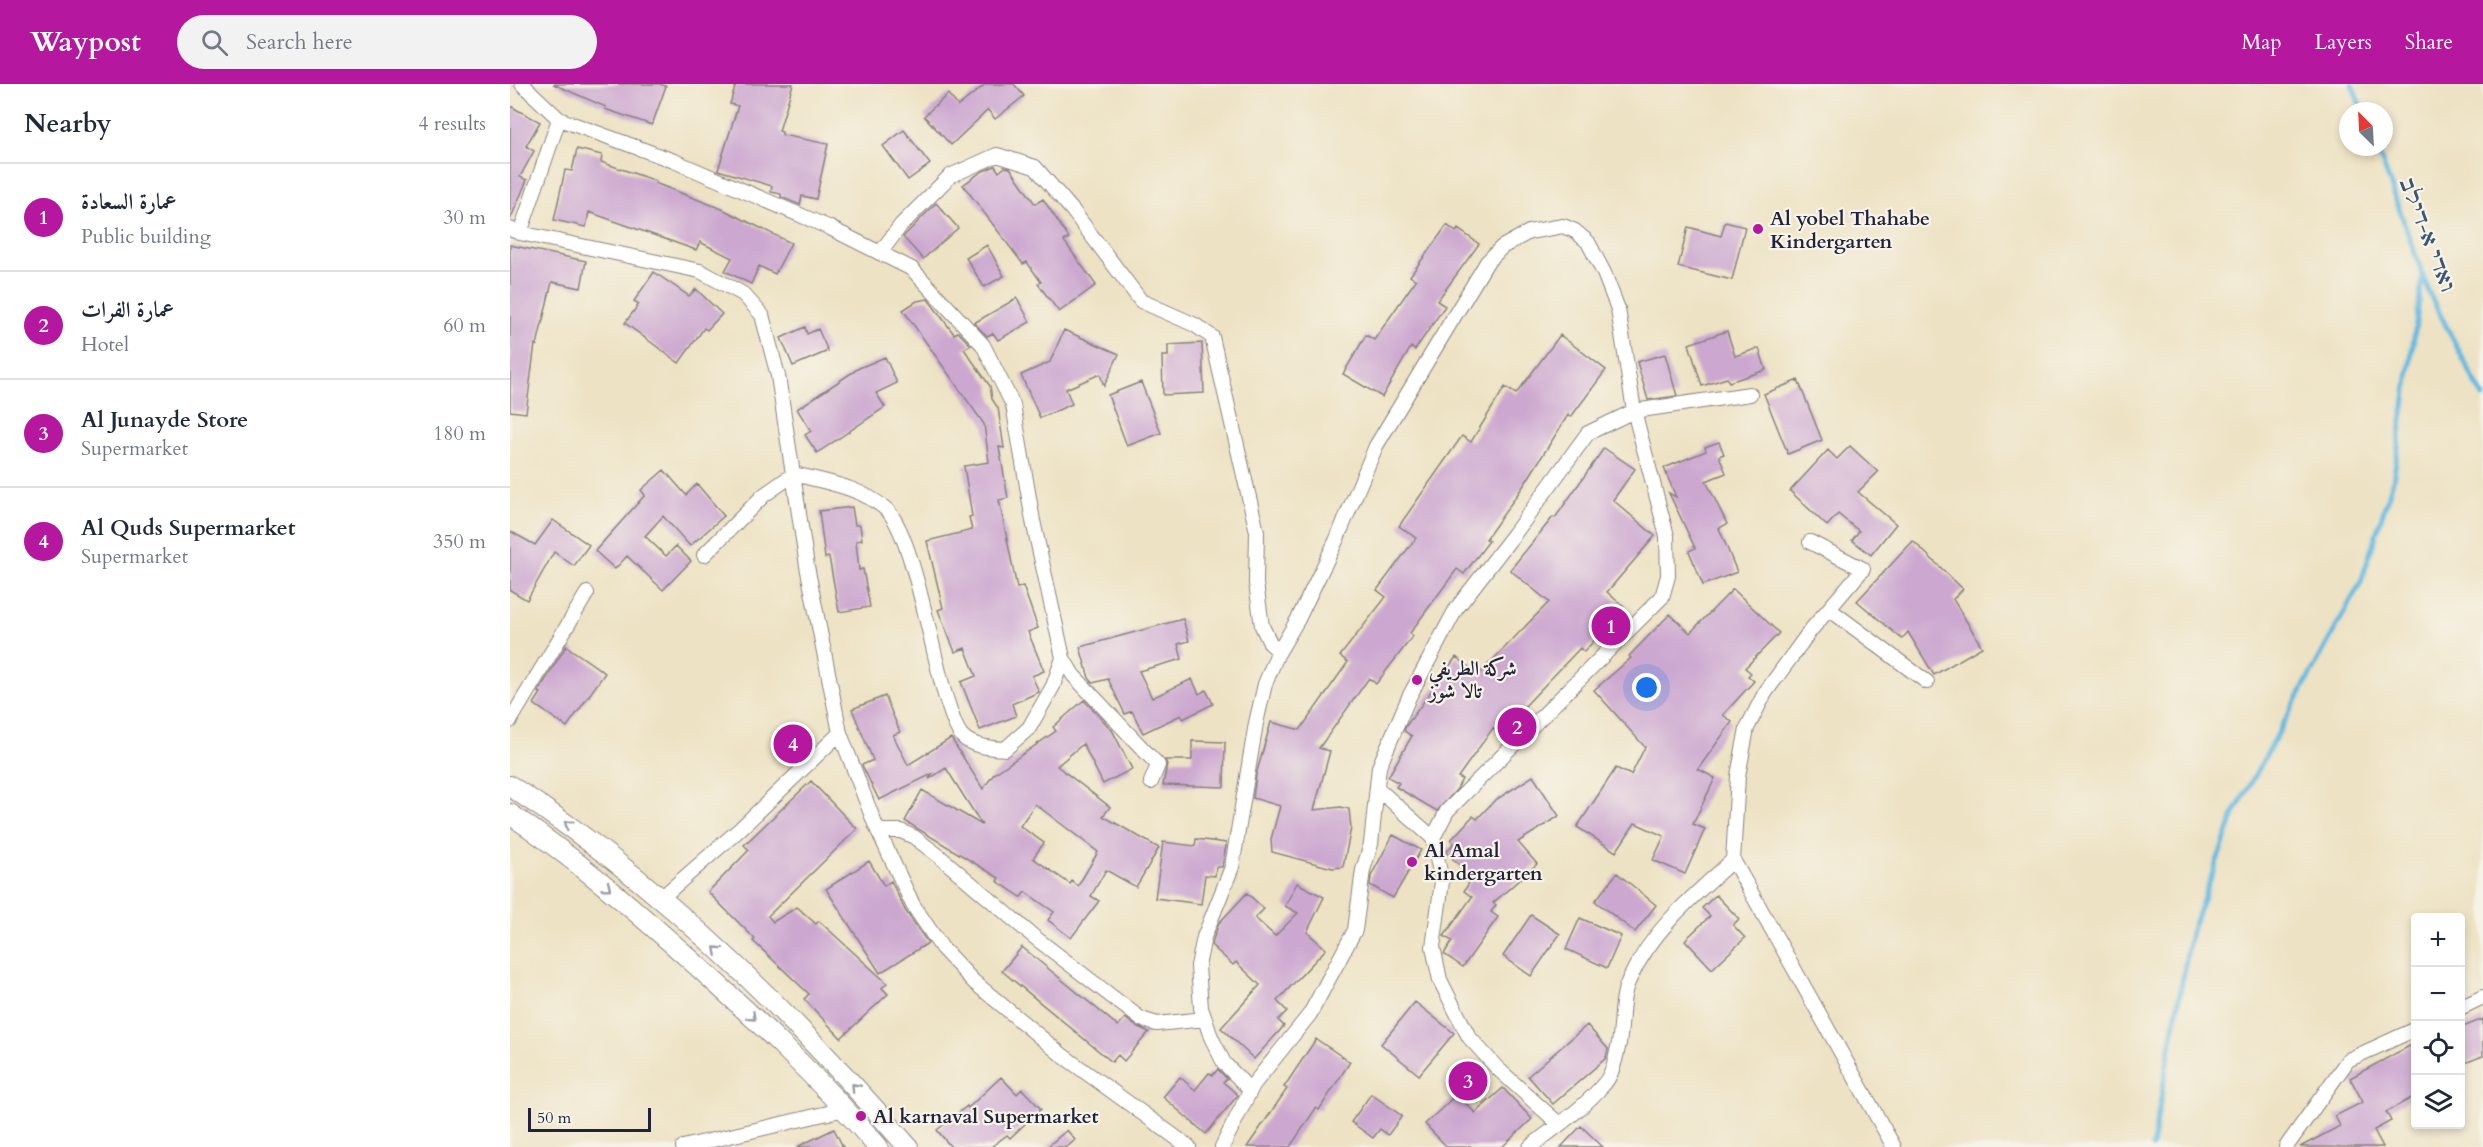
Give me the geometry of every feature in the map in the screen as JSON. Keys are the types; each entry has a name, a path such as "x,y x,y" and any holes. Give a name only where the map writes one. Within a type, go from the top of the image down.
{"main road":[{"path":"510,786 554,814 622,864 723,956 830,1059 908,1147"},
{"path":"510,814 546,838 614,892 708,975 845,1109 878,1147"}],"street":[{"path":"522,84 559,119 674,161 828,227 912,269 983,345 1013,405 1033,521 1063,658 1073,675 1158,765 1151,782"},
{"path":"559,119 515,231 700,271 742,294 762,315 778,376 807,566 840,733 878,831 913,905 942,948 974,982 1062,1055 1189,1147"},
{"path":"880,253 902,225 950,176 997,155 1035,167 1073,211 1141,301 1195,325 1212,337 1257,532 1256,583 1262,626 1270,643 1279,651"},
{"path":"1250,1090 1224,1063 1205,1019 1201,1008 1198,966 1204,938 1232,867 1256,723 1265,684 1279,651 1298,619 1336,541 1376,446 1487,262 1502,247 1529,232 1563,226 1575,231 1588,243 1604,273 1618,309 1634,411 1667,536 1668,576 1662,597 1448,811 1434,838 1442,882 1433,947 1440,980 1468,1037 1497,1068 1559,1124"},
{"path":"1222,1147 1250,1090 1310,1014 1355,930 1363,870 1371,844 1379,767 1409,697 1456,609 1588,433 1634,411 1750,394"},
{"path":"704,555 764,495 794,474 845,487 872,498 890,513 902,538 918,584 937,671 950,712 962,737 985,748 1005,749 1029,728 1053,686 1063,658"},
{"path":"1810,542 1863,569 1829,609 1765,693 1748,728 1738,776 1733,860 1894,1147"},
{"path":"510,721 587,593"},
{"path":"1829,609 1927,682"},
{"path":"660,899 740,829 840,733"},
{"path":"1377,788 1434,838"},
{"path":"878,831 901,831 914,837 1033,936 1141,1019 1157,1024 1205,1019"},
{"path":"1530,1147 1605,1084 1620,1040 1627,983 1642,954 1673,914 1733,860"},
{"path":"2465,1006 2483,997"},
{"path":"2286,1147 2348,1060 2411,1031"},
{"path":"683,1147 845,1109"}],"building":[{"path":"553,84 659,84 666,86 652,125 605,109 606,107"},
{"path":"736,84 793,84 779,131 782,135 828,144 816,199 802,196 800,205 781,197 781,194 771,192 772,186 718,170 738,106 730,104"},
{"path":"986,84 1014,84 1024,96 995,119 988,110 951,145 924,116 948,94 958,106"},
{"path":"510,106 540,122 526,146 534,151 520,177 527,180 510,220"},
{"path":"904,130 930,164 908,180 883,146"},
{"path":"577,149 602,155 601,162 656,181 655,183 722,209 791,243 775,274 759,266 751,284 725,271 732,258 700,242 696,250 589,212 586,227 554,220 565,170 572,171"},
{"path":"995,166 999,172 1005,167 1010,168 1035,204 1043,199 1069,238 1064,241 1096,285 1059,312 1038,284 1041,282 1027,262 1023,264 963,185 981,172"},
{"path":"936,203 958,228 923,259 903,237"},
{"path":"1725,222 1745,227 1732,280 1678,267 1688,227 1721,236"},
{"path":"1447,225 1456,232 1458,229 1479,244 1437,301 1445,306 1415,350 1411,347 1382,397 1343,374 1366,335 1374,340 1416,280 1410,276"},
{"path":"510,245 586,261 581,288 552,282 537,345 535,344 526,413 510,411"},
{"path":"987,245 1004,276 984,287 966,258"},
{"path":"654,272 689,296 696,289 722,314 707,330 704,328 679,363 625,323 639,304 634,301"},
{"path":"1017,298 1030,322 998,340 993,333 987,336 974,323"},
{"path":"928,299 954,334 958,332 971,345 964,349 990,386 992,399 998,408 1004,448 999,447 1008,498 999,500 1017,588 1023,586 1038,628 1028,632 1044,671 1032,676 1039,692 1012,704 1016,716 980,730 961,682 976,676 965,648 955,652 938,610 943,608 927,541 972,530 964,466 989,462 984,424 903,310 917,301"},
{"path":"805,327 807,334 818,329 828,351 793,366 781,338"},
{"path":"1064,330 1119,354 1104,386 1100,374 1066,389 1072,404 1040,418 1021,375 1050,362"},
{"path":"1727,331 1735,356 1759,348 1766,370 1729,382 1727,378 1702,386 1689,344"},
{"path":"1560,335 1606,370 1571,417 1568,415 1524,485 1486,539 1489,541 1464,574 1457,569 1410,633 1413,636 1376,684 1369,678 1319,748 1330,751 1314,810 1341,807 1349,809 1351,828 1343,867 1332,868 1272,852 1271,839 1280,806 1253,798 1256,775 1271,722 1300,730 1348,662 1340,656 1386,597 1377,590 1416,538 1399,526 1462,436 1471,442 1505,387 1516,394"},
{"path":"1202,343 1204,393 1163,395 1162,356 1168,356 1168,345"},
{"path":"1665,354 1677,396 1648,400 1637,362"},
{"path":"885,357 897,383 876,393 885,407 817,453 805,435 811,431 797,409 859,368"},
{"path":"1798,380 1822,440 1788,454 1764,394"},
{"path":"1141,382 1161,433 1127,446 1108,395"},
{"path":"1719,442 1724,454 1719,456 1726,473 1706,481 1727,524 1719,528 1737,572 1703,585 1689,551 1695,548 1669,493 1676,497 1664,468 1706,451 1705,447"},
{"path":"1850,446 1878,472 1858,492 1896,524 1871,555 1852,540 1859,531 1838,514 1827,526 1790,491 1828,450 1837,459"},
{"path":"1604,448 1635,469 1613,500 1655,536 1607,592 1624,607 1584,652 1580,648 1524,707 1526,708 1505,737 1493,728 1458,777 1462,779 1457,789 1437,811 1396,787 1399,783 1388,777 1412,736 1404,731 1406,726 1456,657 1479,674 1549,602 1510,570 1553,517 1555,518"},
{"path":"664,470 686,495 697,484 724,516 690,546 663,516 645,536 666,556 676,546 691,561 663,590 627,556 615,569 595,551 645,495 641,490"},
{"path":"852,507 855,525 860,525 862,540 856,541 859,570 863,569 870,607 839,612 829,557 825,558 819,511"},
{"path":"553,520 589,545 574,566 554,552 527,600 510,590 510,531 535,545"},
{"path":"1913,541 1963,589 1953,599 1982,647 1934,675 1908,632 1902,639 1857,601"},
{"path":"1733,589 1779,633 1745,668 1751,673 1748,676 1754,681 1723,715 1732,722 1698,769 1715,778 1693,824 1705,829 1685,874 1653,860 1664,836 1635,823 1616,852 1577,827 1616,768 1631,775 1645,747 1594,690 1631,658 1629,656 1670,614 1690,633"},
{"path":"1183,619 1189,641 1178,644 1182,659 1139,671 1152,698 1192,679 1199,694 1206,690 1213,704 1183,719 1181,715 1143,733 1132,711 1125,714 1108,679 1093,683 1089,678 1080,647"},
{"path":"566,646 605,673 567,727 534,704 541,693 538,692"},
{"path":"885,696 900,732 893,735 908,765 951,738 983,789 994,774 1056,731 1053,727 1084,700 1112,730 1132,769 1103,784 1083,744 1057,766 1110,807 1103,816 1159,848 1136,887 1106,870 1091,896 1099,901 1071,938 1048,920 1054,912 1025,892 1021,897 997,881 999,878 905,821 922,790 982,825 946,768 929,779 932,774 879,800 862,765 873,760 852,709","holes":["1035,804 1098,852 1078,886 1072,881 1070,884 1033,858 1044,843 1020,826"]},
{"path":"1192,741 1225,742 1224,787 1163,785 1167,764 1165,760 1192,760"},
{"path":"1533,776 1559,816 1518,842 1537,864 1493,903 1496,905 1491,912 1498,917 1463,967 1444,954 1452,941 1444,936 1472,897 1464,891 1472,878 1446,852 1454,843 1451,840 1473,816 1477,819 1494,801"},
{"path":"811,781 857,829 768,916 773,922 797,907 816,924 819,921 887,983 882,988 888,994 841,1038 804,999 809,994 753,941 755,939 708,892 749,850 744,845"},
{"path":"1393,835 1421,850 1393,898 1370,885 1371,876"},
{"path":"1196,839 1226,843 1222,867 1216,867 1215,876 1205,875 1201,904 1155,898 1163,842 1195,846"},
{"path":"869,861 884,886 891,881 905,910 928,943 880,973 826,889"},
{"path":"1617,873 1656,905 1635,932 1595,901"},
{"path":"1297,883 1324,897 1307,932 1326,949 1277,1001 1287,1011 1278,1020 1284,1026 1254,1059 1221,1028 1260,985 1236,962 1233,965 1211,945 1219,923 1247,893 1264,909 1255,918 1275,936 1298,913 1285,906"},
{"path":"1716,895 1739,919 1733,925 1745,938 1712,969 1685,940 1710,916 1702,908"},
{"path":"1531,915 1560,934 1531,976 1503,956"},
{"path":"1580,918 1621,936 1607,968 1566,949"},
{"path":"1022,947 1118,1026 1125,1018 1149,1032 1124,1061 1118,1055 1112,1062 1002,971"},
{"path":"1415,1002 1454,1033 1419,1075 1381,1044"},
{"path":"2483,1019 2483,1056 2465,1063 2465,1026"},
{"path":"1587,1025 1608,1049 1606,1058 1553,1104 1528,1076"},
{"path":"1316,1039 1350,1062 1319,1110 1316,1108 1290,1147 1247,1147 1287,1089 1284,1087"},
{"path":"2411,1045 2411,1098 2386,1112 2391,1121 2374,1130 2383,1147 2300,1147 2340,1126 2335,1116 2363,1102 2350,1078"},
{"path":"1218,1069 1227,1079 1223,1082 1238,1095 1206,1134 1163,1097 1180,1077 1195,1090 1209,1073 1213,1075"},
{"path":"1001,1077 1017,1094 1022,1089 1041,1109 1010,1138 1007,1135 991,1147 951,1147 937,1130 967,1106 968,1108"},
{"path":"1503,1088 1532,1119 1502,1147 1447,1147 1425,1124 1457,1094 1475,1113"},
{"path":"1371,1094 1402,1116 1388,1135 1380,1129 1373,1138 1351,1122"},
{"path":"1581,1126 1603,1147 1561,1147"},
{"path":"834,1129 843,1147 797,1147"},
{"path":"1067,1130 1075,1140 1067,1147 1047,1147"}],"waterway":[{"name":"ואדי א-דילב","path":"2352,84 2359,102"},
{"name":"ואדי א-דילב","path":"2380,156 2430,295 2483,397"},
{"path":"2152,1147 2191,932 2235,812 2361,582 2393,481 2423,275"}],"place":[{"name":"Al yobel Thahabe Kindergarten","path":"1758,229"},
{"name":"عمارة السعادة","path":"1611,626"},
{"name":"شركة الطريفي تالا شوز","path":"1417,680"},
{"name":"عمارة الفرات","path":"1517,727"},
{"name":"Al Quds Supermarket","path":"793,744"},
{"name":"Al Amal kindergarten","path":"1412,862"},
{"name":"Al Junayde Store","path":"1468,1081"},
{"name":"Al karnaval Supermarket","path":"861,1116"}]}
